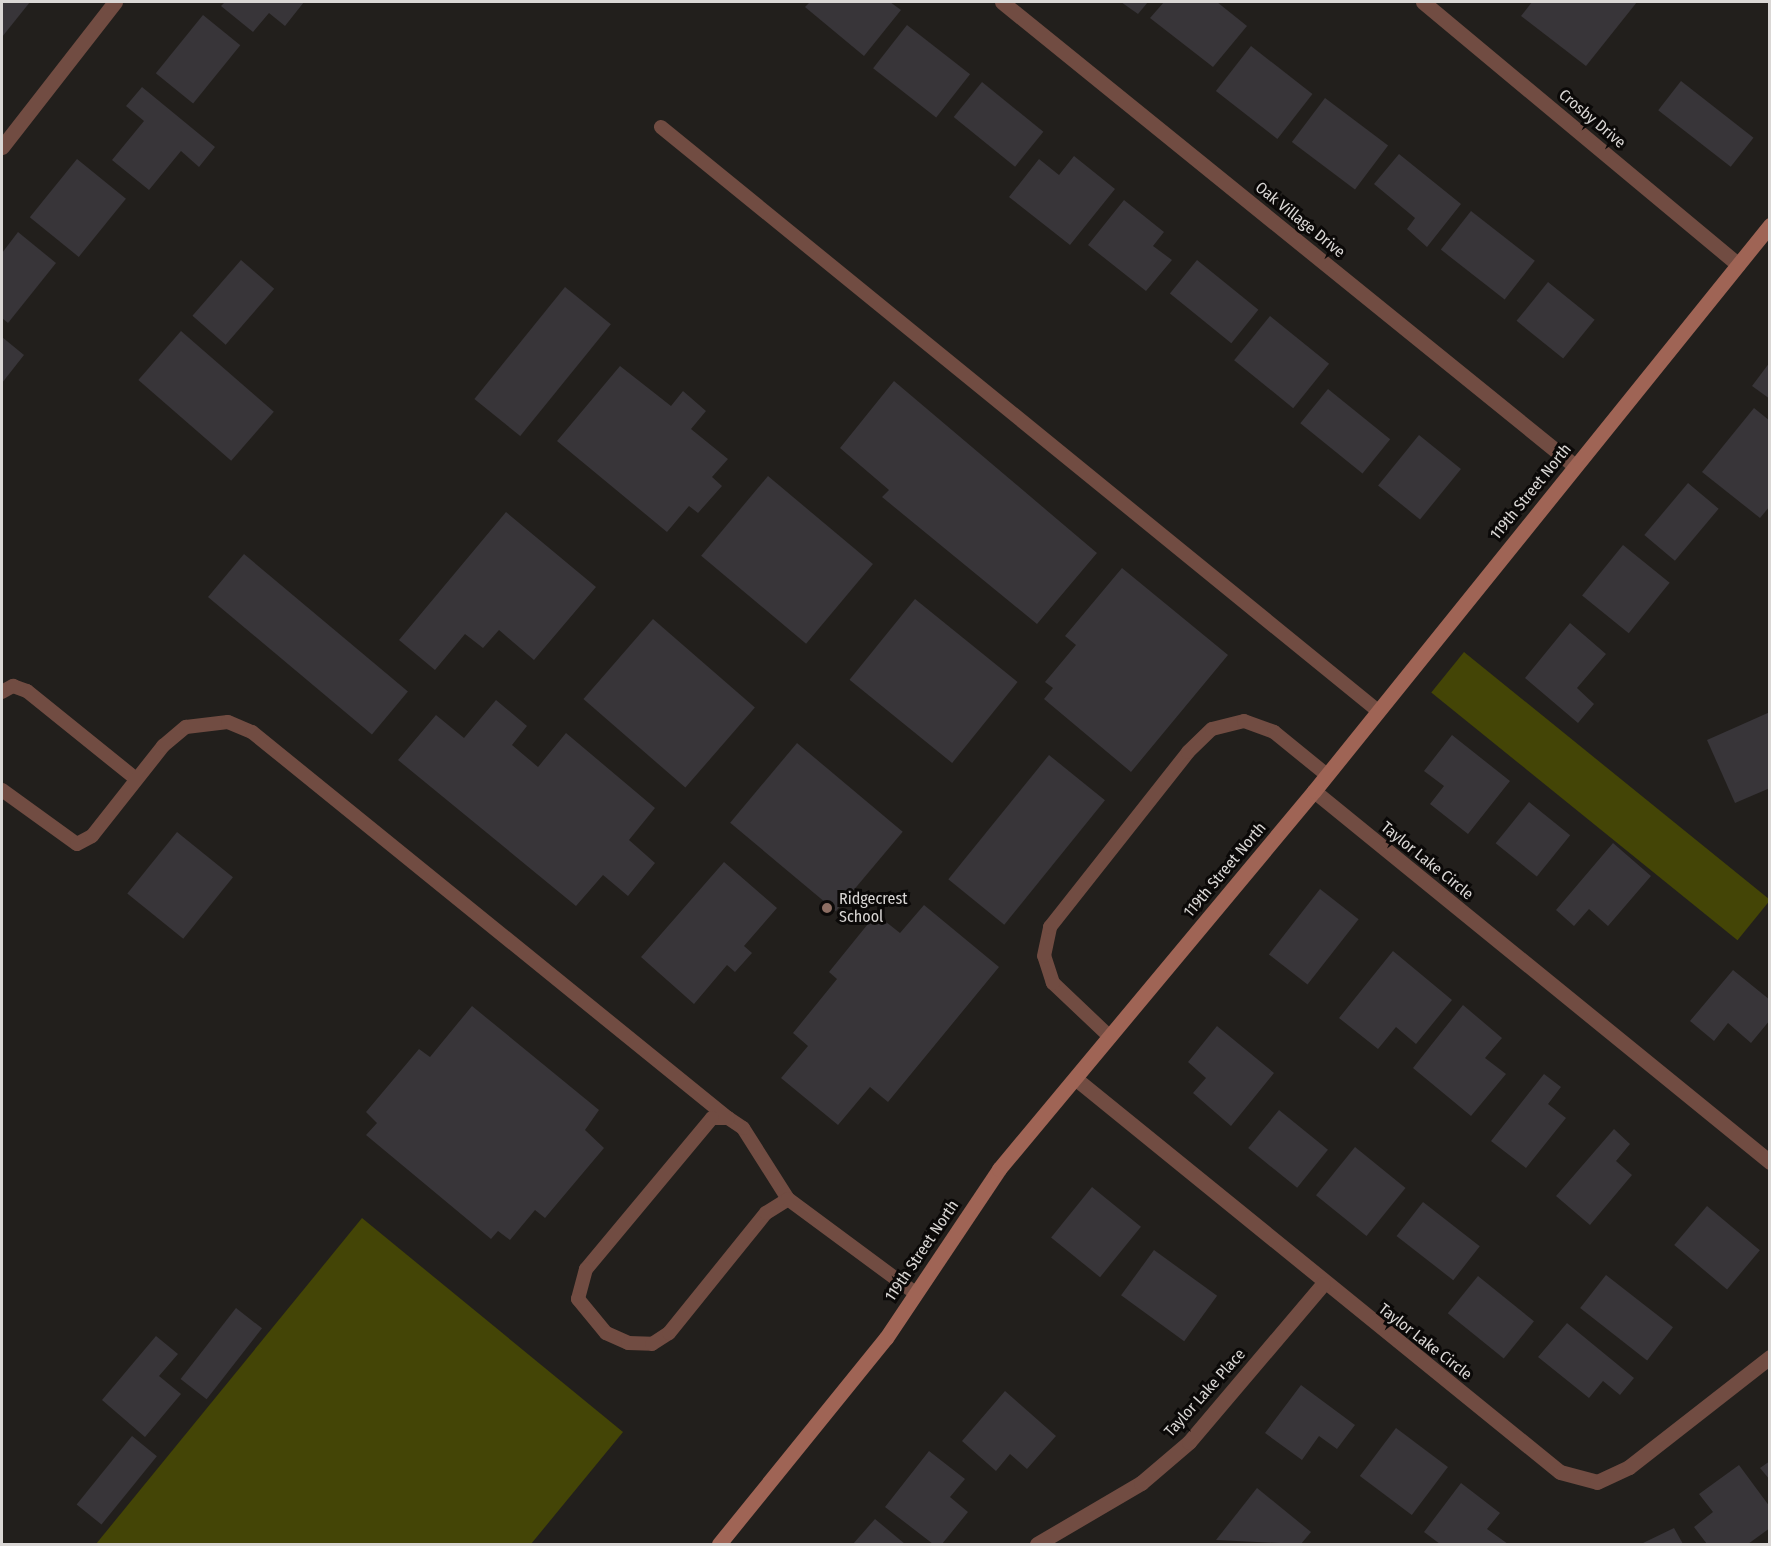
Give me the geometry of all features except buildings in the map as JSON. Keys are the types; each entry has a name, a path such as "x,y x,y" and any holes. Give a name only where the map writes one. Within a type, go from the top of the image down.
{"street":[{"path":"2,147 115,2"},
{"name":"Oak Village Drive","path":"1002,2 1575,466"},
{"name":"Crosby Drive","path":"1423,2 1738,264"},
{"name":"119th Street North","path":"719,1545 886,1338 999,1169 1314,791 1770,225"},
{"name":"Taylor Lake Circle","path":"1314,791 1770,1162"},
{"name":"Taylor Lake Circle","path":"1076,1078 1323,1284 1560,1473 1597,1482 1629,1467 1770,1357"},
{"name":"Taylor Lake Place","path":"1037,1545 1141,1483 1189,1442 1323,1284"}],"lane":[{"path":"661,127 1378,711"},
{"path":"2,692 13,686 27,691 136,779"},
{"path":"1110,1037 1053,983 1044,956 1050,927 1188,752 1212,729 1244,721 1274,732 1327,775"},
{"path":"2,789 77,844 92,836 136,779 186,728 228,722 252,732 743,1128 788,1200 915,1293"},
{"path":"728,1118 712,1118 699,1128 586,1269 578,1299 589,1318 628,1343 660,1338 766,1213 788,1200"}],"shaded area":[{"path":"1464,652 1770,900 1737,940 1431,692"},
{"path":"362,1218 623,1432 531,1544 96,1544"}],"place":[{"name":"Ridgecrest School","path":"827,908"}]}
